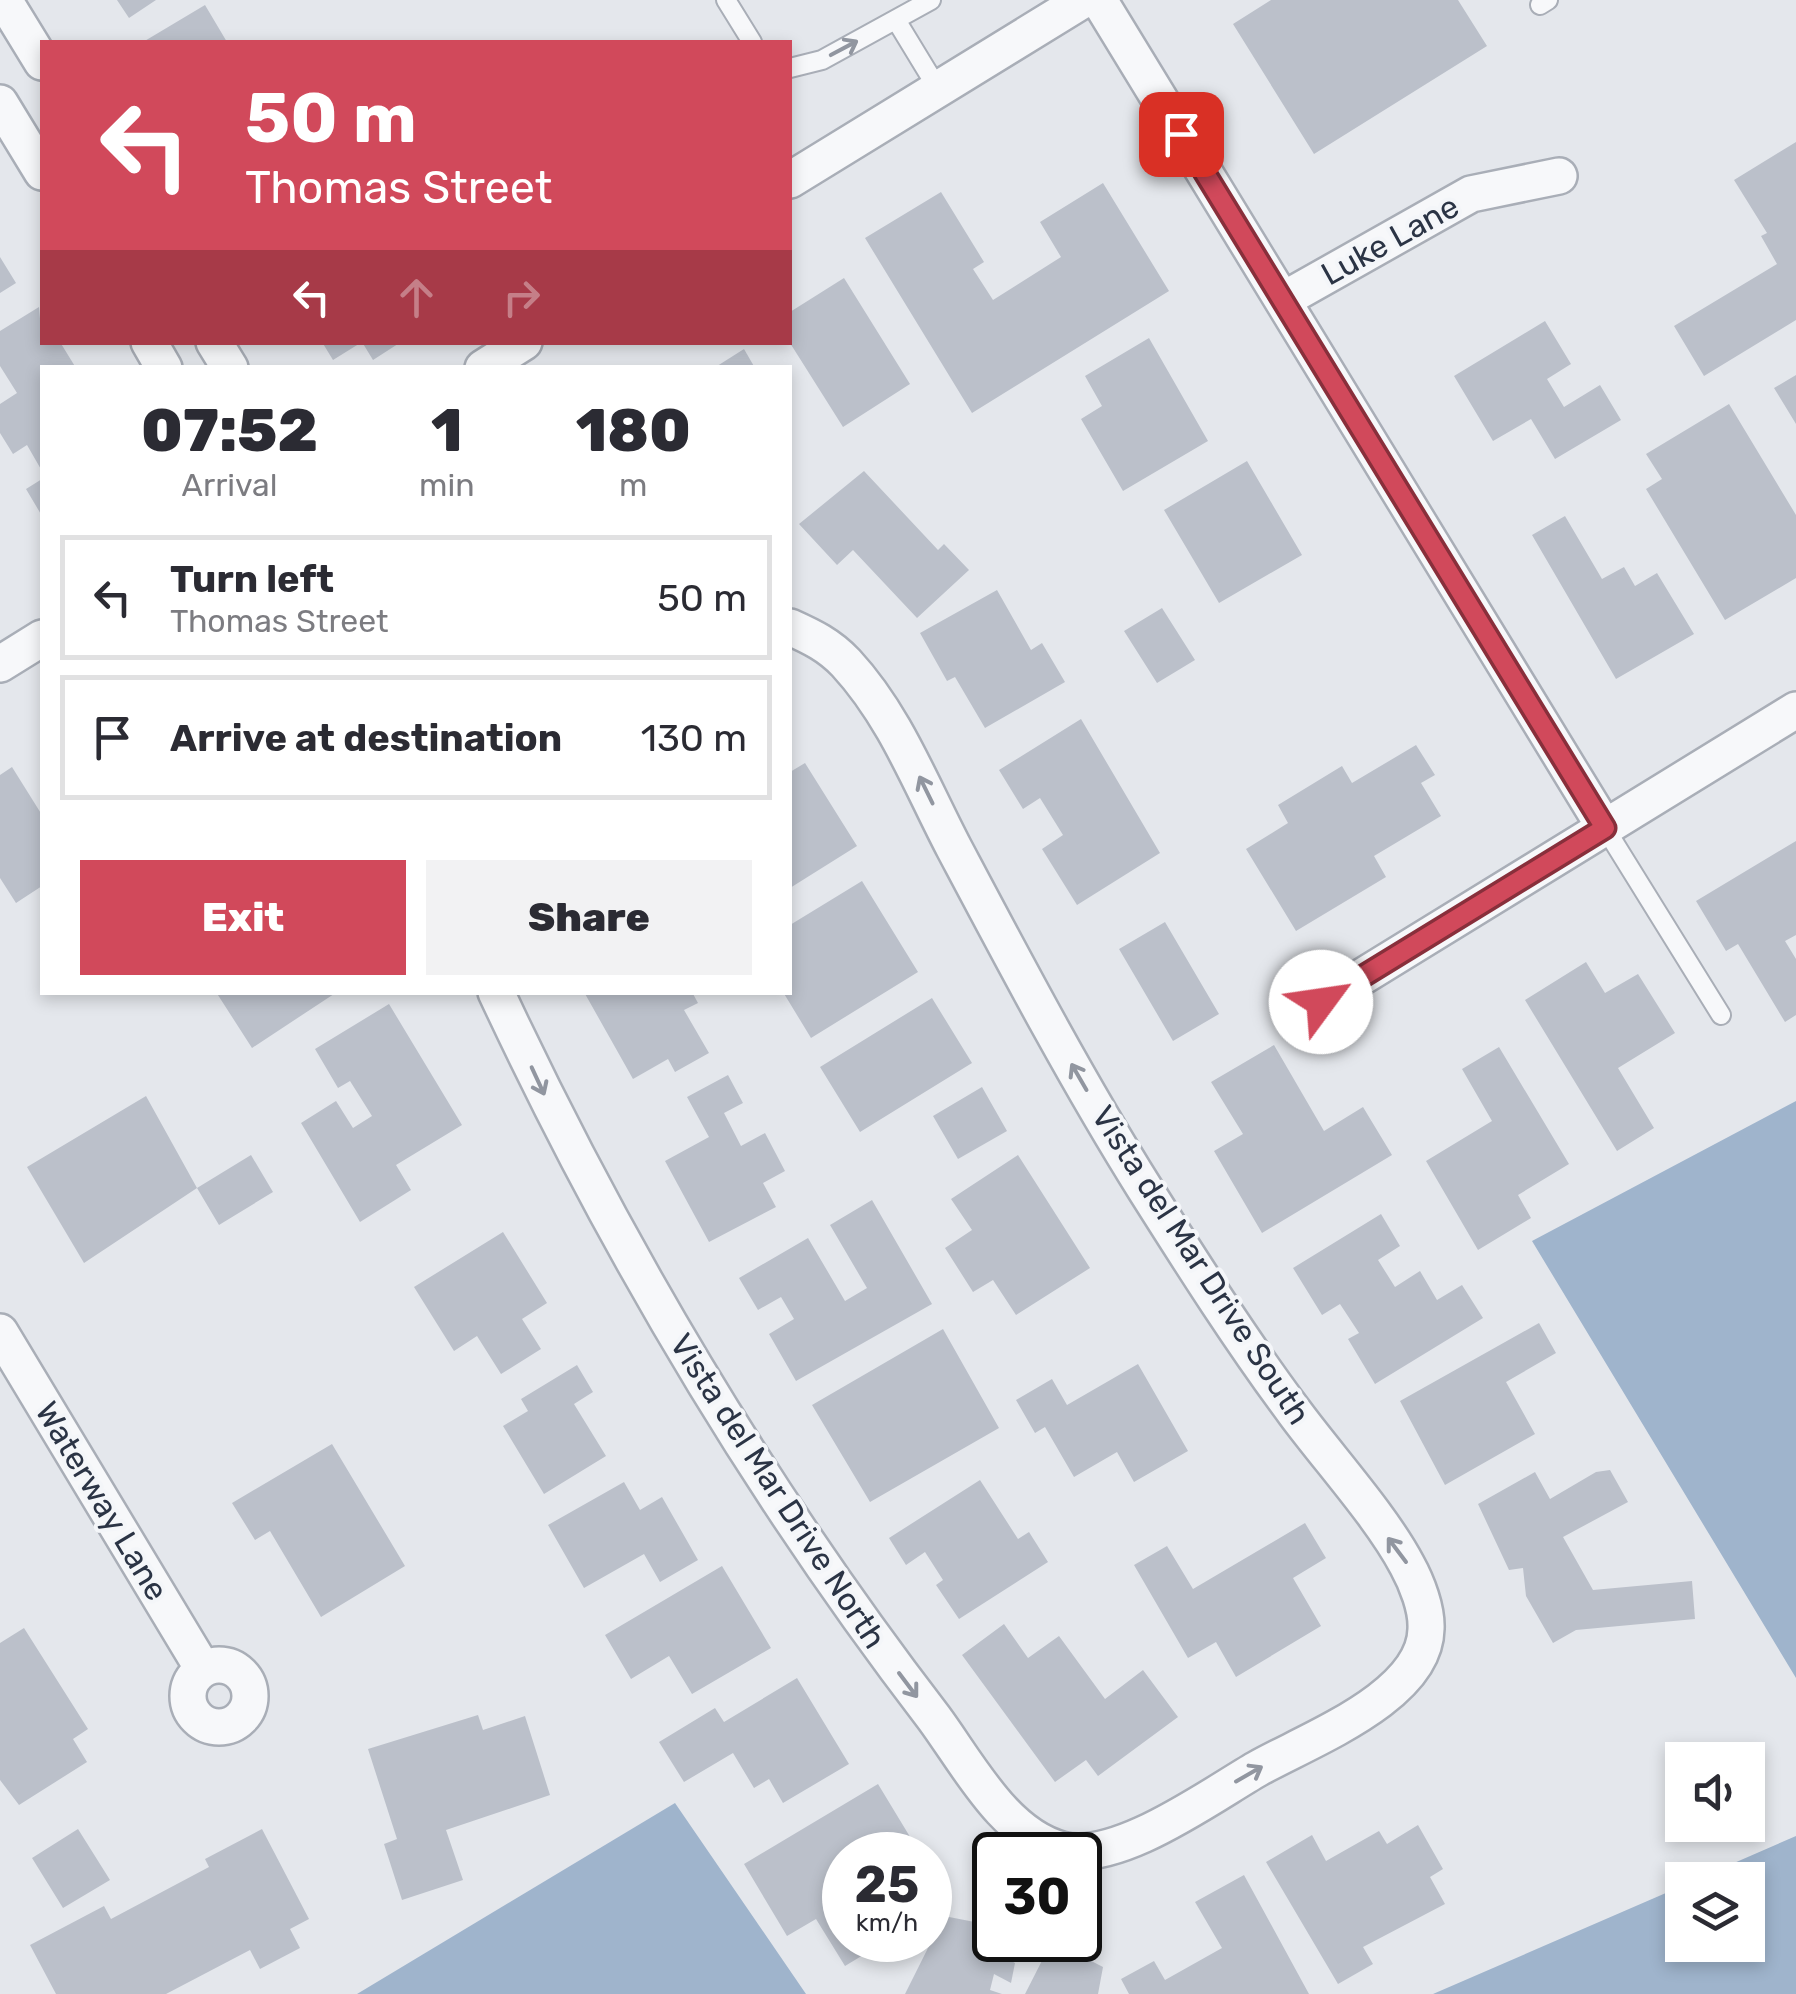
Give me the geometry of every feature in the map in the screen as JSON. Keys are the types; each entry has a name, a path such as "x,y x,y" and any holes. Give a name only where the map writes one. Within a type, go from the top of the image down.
{"street":[{"path":"4,0 40,59"},
{"path":"792,179 1083,0"},
{"path":"1099,0 1605,828"},
{"path":"0,103 40,169"},
{"name":"Luke Lane","path":"1283,300 1471,194 1559,176"},
{"path":"489,365 519,345"},
{"name":"Vista del Mar Drive South","path":"792,628 823,642 850,667 902,740 1041,1012 1144,1188 1285,1400 1407,1564 1423,1605 1427,1633 1420,1658 1392,1693 1164,1822"},
{"path":"0,664 40,639"},
{"path":"1321,1002 1796,710"},
{"name":"Vista del Mar Drive North","path":"497,995 542,1091 634,1264 736,1437 870,1636 1020,1830 1072,1853 1130,1840 1164,1822"},
{"name":"Waterway Lane","path":"0,1332 203,1669"}],"lane":[{"path":"726,0 751,40"},
{"path":"792,68 808,66 931,0"},
{"path":"896,20 938,89"},
{"path":"1605,828 1720,1016"}],"water":[{"path":"1796,1101 1796,1678 1532,1241"},
{"path":"675,1803 806,1994 357,1994"},
{"path":"1796,1836 1796,1994 1433,1994 1665,1893 1665,1962 1765,1962 1765,1862 1736,1862"}],"building":[{"path":"117,0 156,0 129,18"},
{"path":"1271,0 1458,0 1487,46 1314,154 1233,24"},
{"path":"205,5 226,40 146,40"},
{"path":"1796,142 1796,320 1704,376 1674,326 1777,264 1761,236 1767,233 1734,180"},
{"path":"1103,183 1169,291 972,413 865,238 941,192 984,262 973,269 993,300 1061,257 1040,222"},
{"path":"0,257 16,283 0,293"},
{"path":"844,278 910,384 843,427 791,345 792,311"},
{"path":"39,307 40,345 62,345 74,365 40,365 40,468 27,445 13,454 0,433 0,404 17,393 0,366 0,331"},
{"path":"1545,321 1571,364 1547,379 1564,407 1600,385 1621,420 1555,459 1531,419 1493,441 1454,376"},
{"path":"1149,338 1208,441 1123,491 1081,419 1102,406 1085,376"},
{"path":"324,345 357,345 333,360"},
{"path":"364,345 396,345 373,360"},
{"path":"744,349 753,365 719,365"},
{"path":"1796,375 1796,424 1774,388"},
{"path":"1729,404 1796,515 1796,578 1725,620 1646,489 1662,479 1646,454"},
{"path":"1247,461 1302,555 1219,603 1164,510"},
{"path":"864,471 938,550 944,544 969,570 917,618 853,550 837,565 799,524"},
{"path":"40,480 40,513 26,489"},
{"path":"1565,516 1602,579 1624,567 1635,586 1657,573 1694,634 1616,679 1532,535"},
{"path":"997,590 1031,650 1042,643 1065,682 985,728 955,677 947,681 920,633"},
{"path":"1162,608 1195,660 1157,683 1124,631"},
{"path":"1081,719 1160,853 1077,905 1042,849 1063,835 1040,798 1023,809 999,770"},
{"path":"1416,745 1435,775 1421,783 1441,816 1374,856 1386,877 1296,931 1246,849 1288,823 1278,805 1342,766 1352,783"},
{"path":"805,763 857,846 792,887 792,771"},
{"path":"12,767 40,812 40,887 16,903 0,878 0,775"},
{"path":"1796,841 1796,935 1785,941 1796,959 1796,1015 1785,1022 1738,944 1726,951 1696,901"},
{"path":"862,881 918,972 811,1038 785,995 792,995 792,924"},
{"path":"1165,922 1219,1014 1173,1041 1119,949"},
{"path":"1586,962 1605,993 1638,974 1675,1033 1618,1068 1654,1128 1617,1151 1525,1000"},
{"path":"218,995 332,995 252,1048"},
{"path":"586,995 694,995 698,1003 684,1010 709,1053 675,1072 668,1059 633,1079"},
{"path":"932,998 972,1063 860,1132 820,1067"},
{"path":"389,1004 462,1125 396,1165 411,1190 360,1222 301,1123 336,1101 353,1128 372,1116 350,1081 338,1088 315,1049"},
{"path":"1274,1045 1324,1131 1363,1107 1392,1155 1262,1233 1214,1151 1243,1134 1211,1082"},
{"path":"1499,1047 1569,1164 1518,1195 1531,1218 1478,1250 1426,1161 1492,1121 1462,1069"},
{"path":"728,1075 743,1103 724,1113 741,1146 765,1133 785,1171 763,1183 776,1207 709,1242 665,1161 709,1137 687,1097"},
{"path":"982,1087 1007,1131 958,1159 933,1116"},
{"path":"146,1096 197,1188 84,1263 27,1167"},
{"path":"251,1155 273,1192 219,1225 197,1188"},
{"path":"1018,1155 1090,1268 1016,1315 993,1280 973,1292 945,1248 972,1230 951,1199"},
{"path":"872,1200 932,1304 796,1381 769,1334 794,1319 781,1297 758,1310 739,1278 808,1238 845,1301 867,1288 830,1225"},
{"path":"1381,1214 1400,1246 1378,1260 1395,1287 1420,1271 1437,1300 1462,1285 1483,1318 1375,1384 1348,1339 1359,1333 1340,1304 1322,1315 1293,1268"},
{"path":"503,1232 547,1303 522,1319 541,1349 501,1374 477,1336 454,1351 414,1287"},
{"path":"1539,1323 1556,1353 1506,1382 1535,1434 1445,1485 1400,1401"},
{"path":"943,1329 999,1428 870,1502 812,1405"},
{"path":"1138,1364 1188,1451 1134,1482 1117,1452 1074,1477 1045,1427 1035,1433 1016,1400 1052,1379 1067,1405"},
{"path":"577,1365 593,1392 574,1404 606,1456 544,1494 503,1426 528,1411 521,1399"},
{"path":"332,1444 405,1566 321,1617 270,1531 255,1540 232,1503"},
{"path":"1610,1470 1628,1502 1563,1537 1593,1590 1692,1581 1695,1619 1576,1630 1553,1643 1526,1596 1523,1568 1509,1570 1478,1504 1535,1472 1550,1499 1596,1472"},
{"path":"980,1480 1018,1539 1029,1532 1048,1562 959,1619 936,1585 943,1580 925,1552 906,1565 889,1538"},
{"path":"624,1482 640,1510 662,1497 698,1560 660,1582 644,1554 584,1588 548,1525"},
{"path":"1305,1523 1326,1558 1293,1578 1321,1626 1236,1677 1216,1642 1188,1658 1134,1565 1167,1546 1193,1589"},
{"path":"722,1566 771,1648 692,1694 669,1656 631,1679 605,1635"},
{"path":"1004,1624 1028,1658 1059,1636 1105,1699 1143,1670 1178,1717 1098,1776 1086,1760 1055,1782 962,1655"},
{"path":"24,1628 88,1729 73,1739 87,1762 19,1805 0,1780 0,1643"},
{"path":"797,1678 849,1764 783,1803 769,1779 754,1788 733,1753 684,1782 659,1742 715,1708 724,1722"},
{"path":"478,1715 483,1730 525,1716 550,1795 446,1830 463,1880 402,1900 384,1844 397,1839 368,1749"},
{"path":"878,1784 907,1832 822,1832 822,1929 816,1919 787,1936 744,1864"},
{"path":"1418,1825 1443,1869 1430,1877 1445,1904 1363,1947 1373,1964 1338,1984 1266,1862 1312,1835 1326,1861 1379,1831 1387,1844"},
{"path":"78,1829 110,1880 63,1908 32,1858"},
{"path":"262,1829 309,1919 290,1929 300,1948 260,1969 250,1950 166,1994 56,1994 30,1945 104,1906 111,1919 209,1867 205,1859"},
{"path":"1244,1875 1309,1994 1129,1994 1121,1979 1154,1961 1165,1980 1222,1948 1195,1902"},
{"path":"952,1918 972,1921 972,1962 1015,1963 1011,1983 994,1974 990,1990 1002,1994 905,1994 921,1962 952,1962"},
{"path":"1041,1962 1093,1962 1103,1967 1098,1994 1025,1994"}],"route":[{"path":"1181,134 1605,828 1321,1002"}]}
